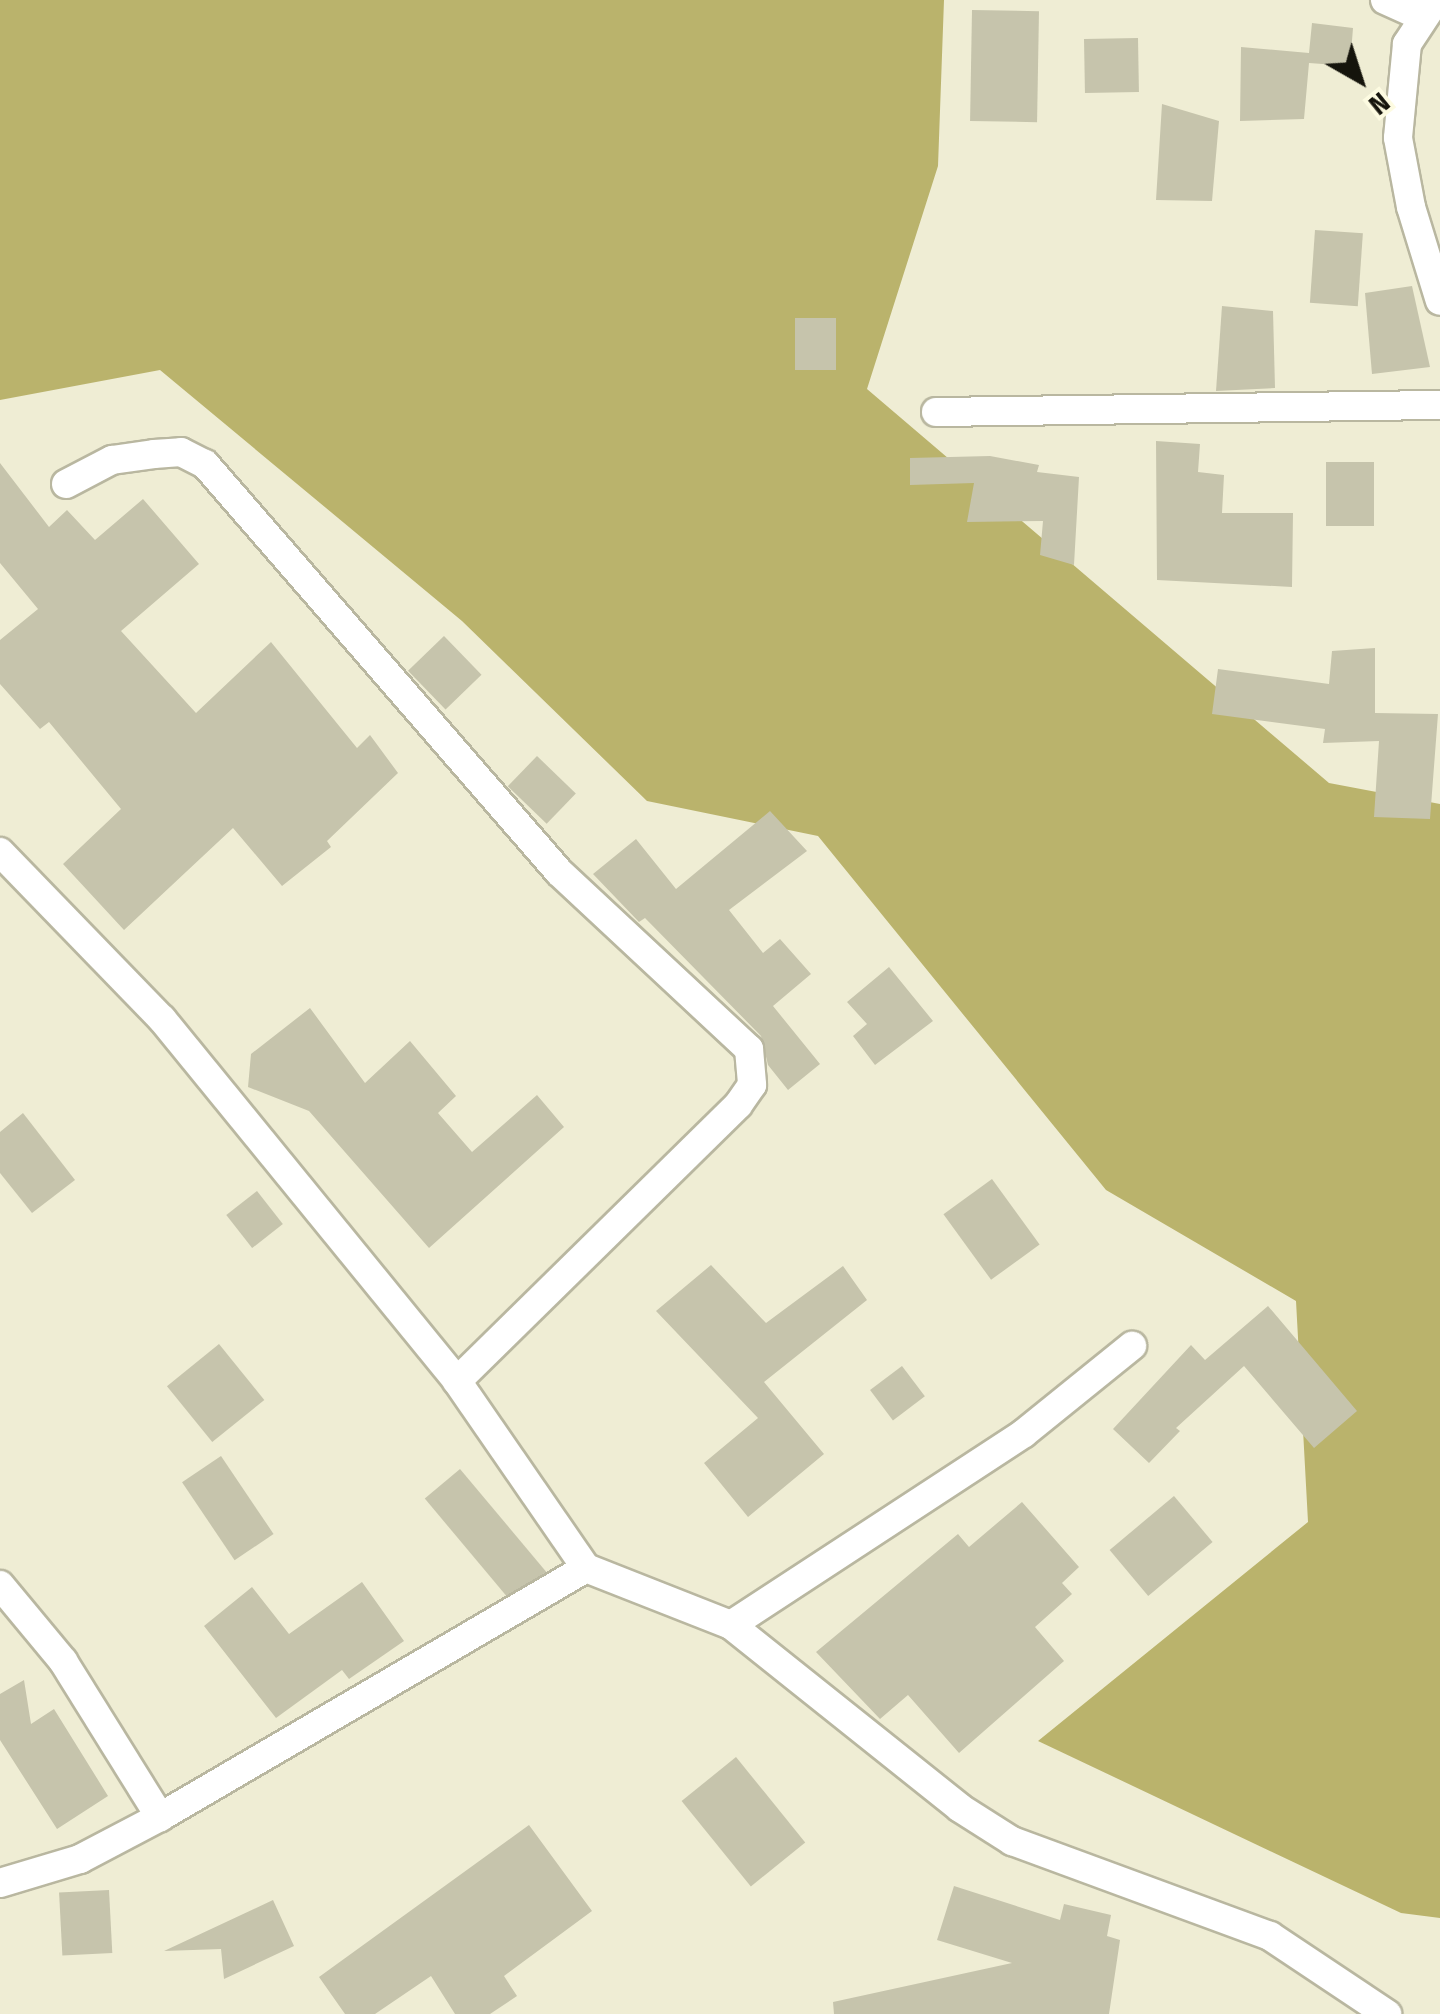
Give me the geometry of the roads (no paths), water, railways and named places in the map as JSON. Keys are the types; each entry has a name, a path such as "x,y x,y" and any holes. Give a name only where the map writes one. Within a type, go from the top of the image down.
{"street":[{"path":"1385,0 1430,8 1407,44 1398,138 1440,301"},
{"path":"936,412 1440,405"},
{"path":"66,484 112,460 180,452 205,464 559,872 749,1049 752,1085 738,1105 457,1381"},
{"path":"0,852 162,1019 457,1381 586,1568 731,1625 960,1808 1012,1841 1270,1936 1387,2014"},
{"path":"731,1625 1024,1433 1132,1346"},
{"path":"0,1883 80,1859 160,1816 586,1568"},
{"path":"0,1585 63,1660 160,1816"}]}
